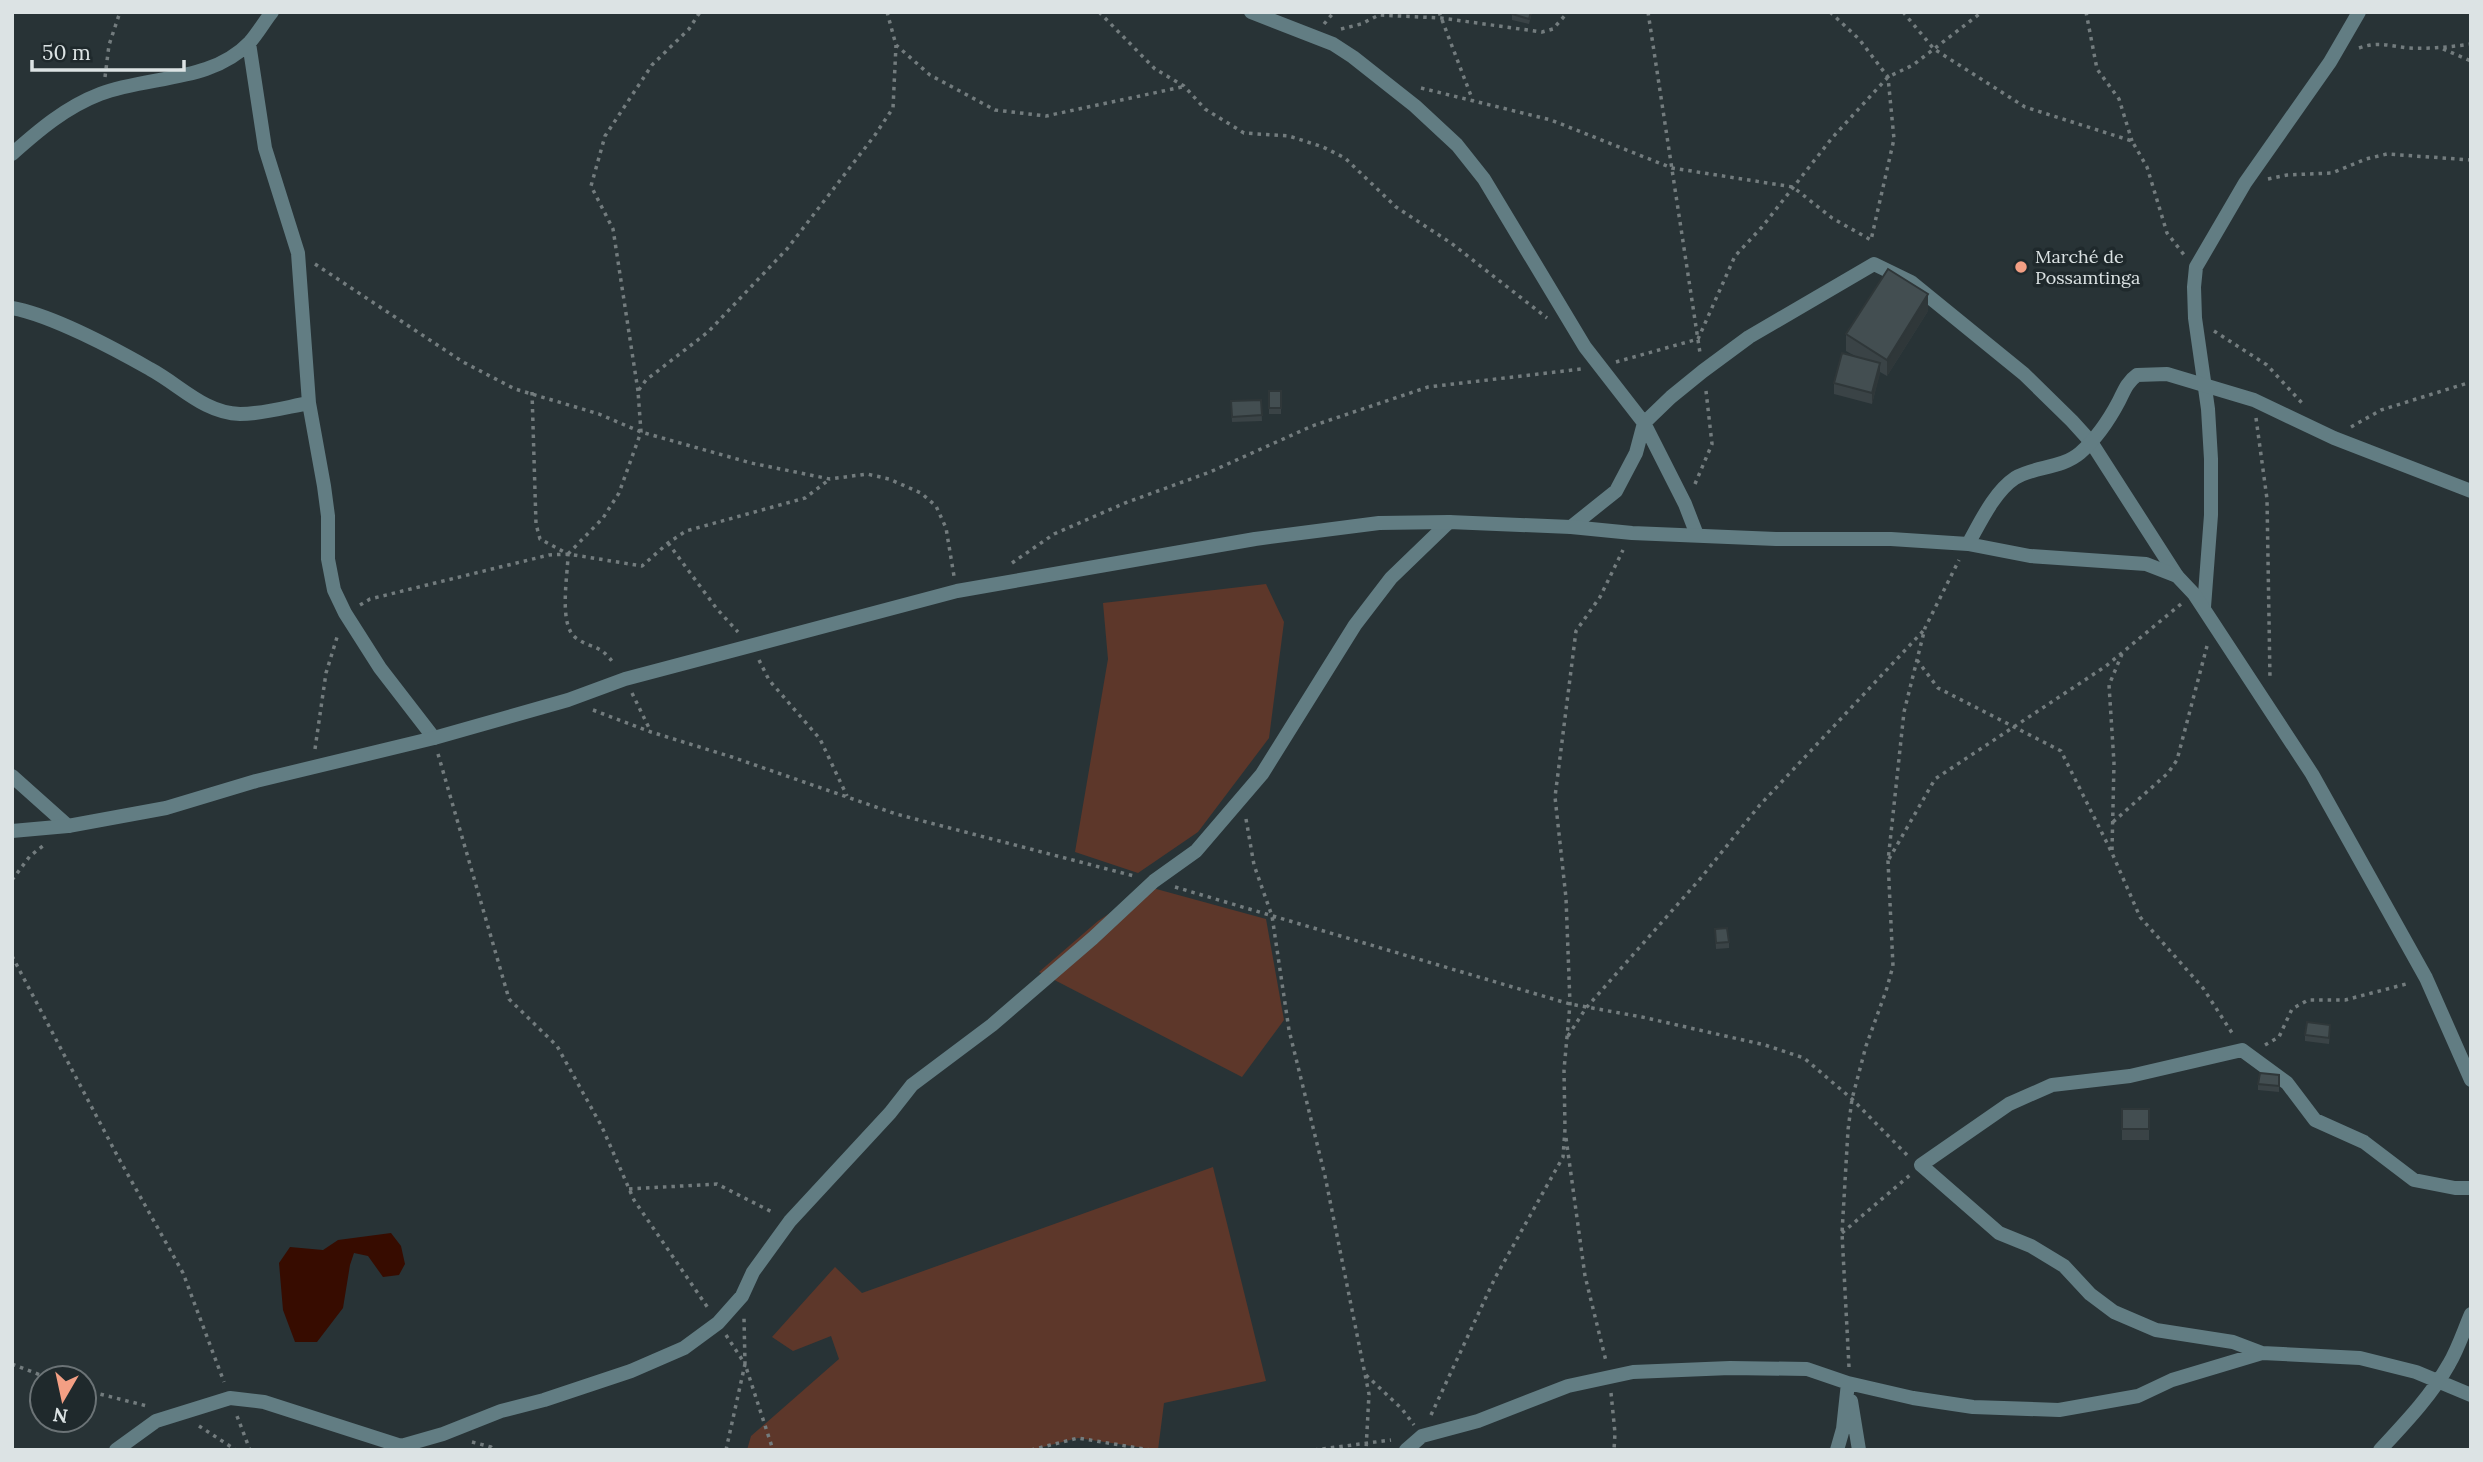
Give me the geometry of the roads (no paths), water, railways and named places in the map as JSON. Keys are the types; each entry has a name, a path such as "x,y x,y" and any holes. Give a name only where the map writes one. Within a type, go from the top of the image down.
{"street":[{"path":"12,154 59,115 102,93 216,66 249,43 272,12"},
{"path":"1251,12 1333,44 1415,106 1457,145 1484,179 1585,347 1644,424 1698,535"},
{"path":"2204,607 2211,515 2211,473 2208,409 2195,318 2196,267 2245,183 2330,62 2359,12"},
{"path":"249,43 265,148 298,253 309,403 328,516 329,573 345,613 380,668 434,738"},
{"path":"1571,527 1616,491 1636,453 1644,424 1703,370 1749,337 1874,264 1911,282 2024,374 2091,442 2177,576 2204,607 2312,774 2426,978 2471,1080"},
{"path":"12,308 42,317 151,369 202,405 240,414 309,403"},
{"path":"1968,544 2003,489 2015,478 2061,464 2079,454 2102,429 2126,386 2137,375 2167,374 2254,400 2334,438 2471,491"},
{"path":"12,831 68,826 166,808 256,781 434,738 568,700 625,680 957,591 1255,539 1379,523 1449,522 1571,527 1632,533 1776,539 1891,539 1968,544 2030,556 2146,564 2177,576"},
{"path":"116,1450 156,1421 230,1398 264,1402 401,1446 443,1434 501,1411 544,1400 631,1371 684,1348 718,1322 742,1296 753,1272 790,1221 890,1114 901,1096 912,1085 992,1025 1154,881 1196,851 1262,774 1354,625 1391,578 1449,522"},
{"path":"12,776 68,826"},
{"path":"2471,1188 2455,1188 2414,1180 2364,1142 2315,1119 2287,1083 2242,1050 2130,1076 2052,1085 2009,1104 1921,1165 1999,1233 2031,1246 2064,1266 2090,1294 2114,1312 2156,1330 2233,1342 2262,1353 2360,1357 2416,1373 2471,1395"},
{"path":"2380,1450 2412,1416 2438,1382 2451,1362 2471,1314"},
{"path":"1406,1450 1422,1436 1478,1421 1568,1386 1633,1372 1730,1367 1807,1369 1848,1383 1913,1398 1973,1407 2059,1410 2138,1395 2172,1380 2262,1353"},
{"path":"1837,1450 1843,1429 1848,1383"},
{"path":"1848,1383 1859,1450"}],"place":[{"name":"Marché de Possamtinga","path":"2021,267"}]}
